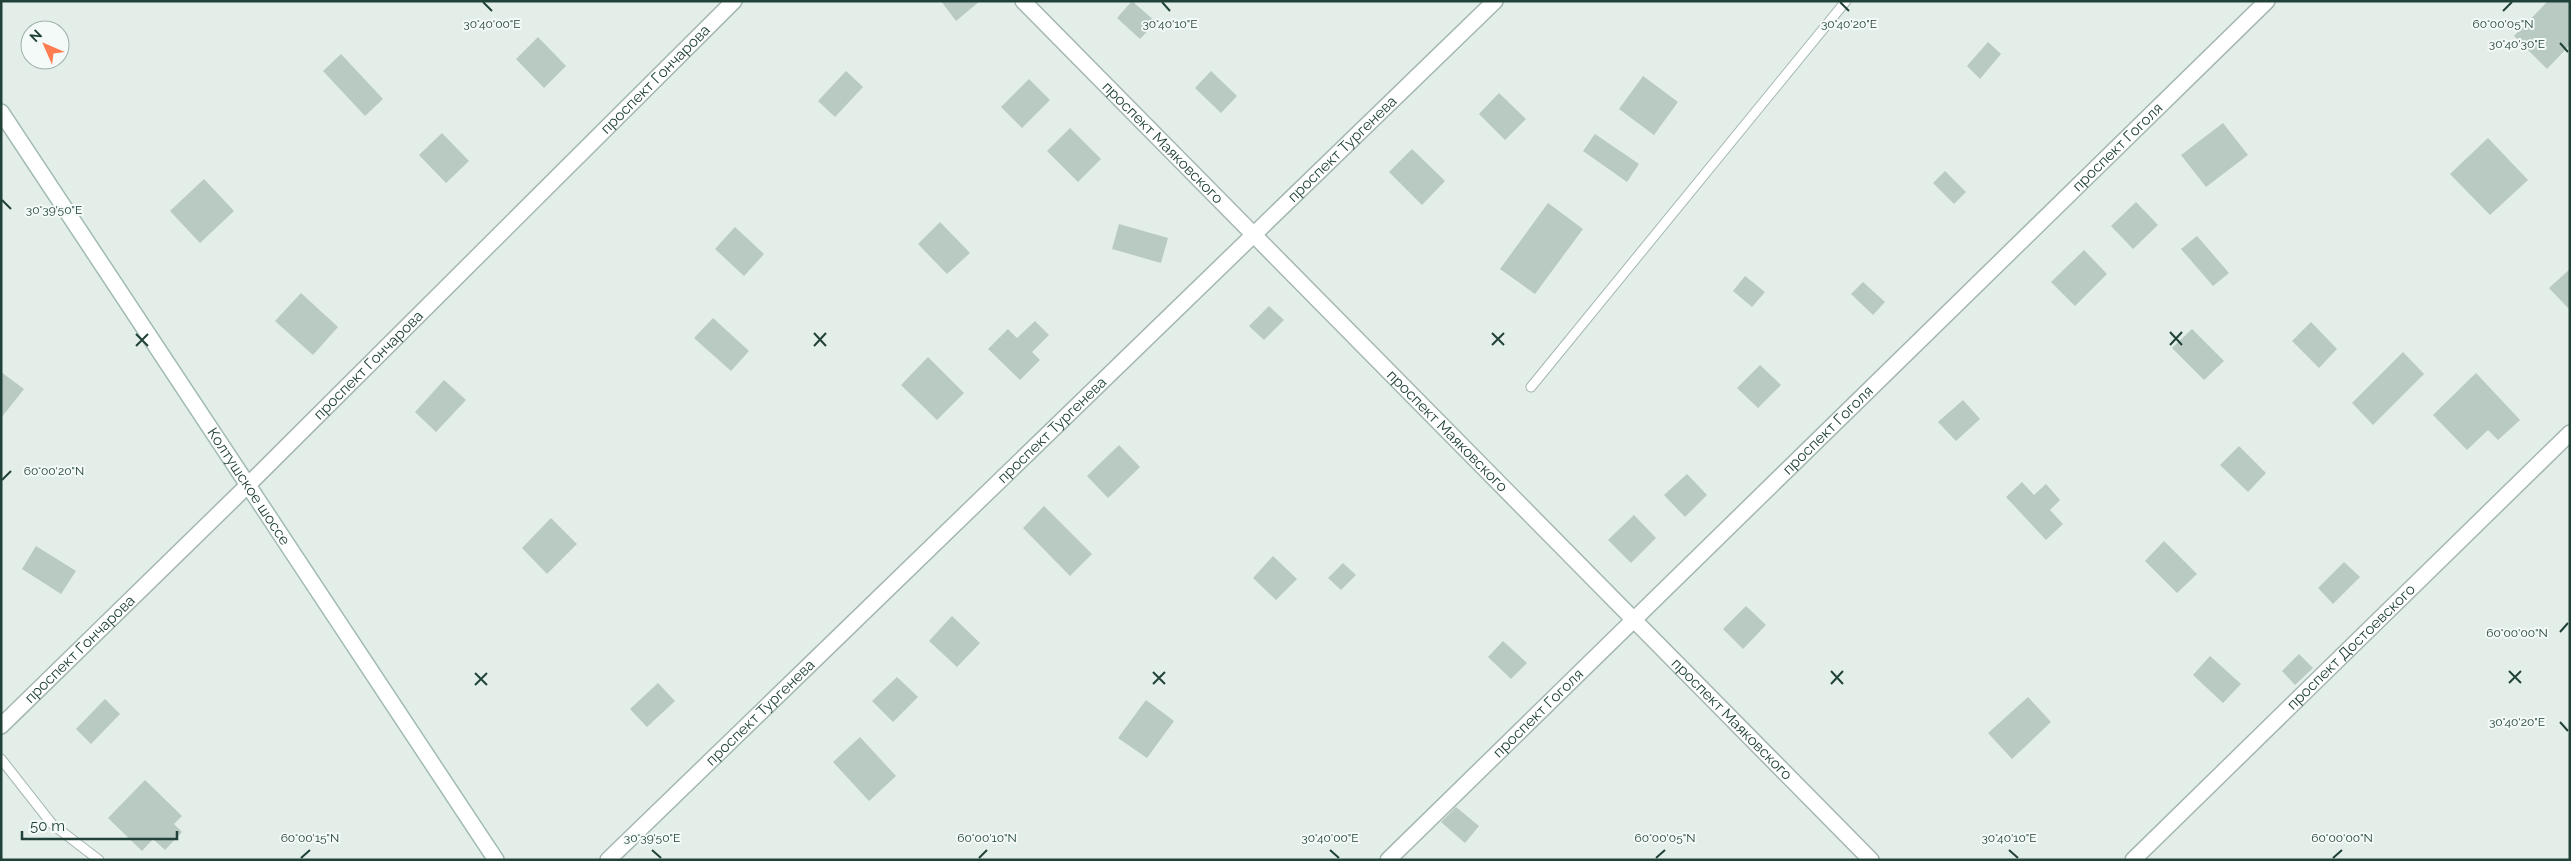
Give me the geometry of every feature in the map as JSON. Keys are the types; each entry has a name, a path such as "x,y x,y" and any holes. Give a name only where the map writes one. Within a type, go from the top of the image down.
{"street":[{"name":"проспект Гончарова","path":"1,726 248,485 734,1"},
{"name":"проспект Маяковского","path":"1023,1 1871,860"},
{"name":"проспект Тургенева","path":"608,860 1495,1"},
{"name":"проспект Гоголя","path":"1388,860 1634,622 2267,1"},
{"name":"Колтушское шоссе","path":"1,112 496,860"},
{"name":"проспект Достоевского","path":"2132,860 2570,433"}],"lane":[{"path":"1531,387 1846,1"},
{"path":"1,759 52,824 98,860"}],"building":[{"path":"941,1 980,1 956,21"},
{"path":"1132,1 1156,22 1140,39 1117,18"},
{"path":"2548,1 2570,1 2570,45 2547,69 2514,36"},
{"path":"538,37 566,66 544,88 516,59"},
{"path":"1988,42 2001,54 1980,79 1967,66"},
{"path":"341,54 383,99 365,116 323,71"},
{"path":"846,71 863,87 835,117 818,101"},
{"path":"1211,71 1237,96 1221,113 1195,88"},
{"path":"1643,76 1678,102 1654,135 1619,109"},
{"path":"1029,79 1050,100 1022,128 1001,107"},
{"path":"1499,93 1526,119 1505,140 1479,114"},
{"path":"2223,123 2248,155 2206,187 2181,155"},
{"path":"1070,128 1101,159 1078,182 1047,151"},
{"path":"442,133 469,161 446,183 419,155"},
{"path":"1595,134 1639,164 1627,182 1583,151"},
{"path":"2488,138 2528,180 2490,215 2450,174"},
{"path":"1412,149 1445,181 1422,205 1389,172"},
{"path":"1945,171 1966,192 1954,204 1933,183"},
{"path":"204,179 234,211 200,243 170,211"},
{"path":"2136,202 2158,225 2133,249 2111,226"},
{"path":"1548,203 1583,229 1535,294 1500,269"},
{"path":"940,222 970,253 947,274 918,244"},
{"path":"1119,224 1168,238 1161,263 1112,249"},
{"path":"735,227 764,254 744,276 715,249"},
{"path":"2197,236 2229,273 2213,286 2181,249"},
{"path":"2084,250 2107,274 2075,306 2051,282"},
{"path":"2570,269 2570,310 2549,288"},
{"path":"1745,276 1765,292 1752,307 1733,291"},
{"path":"1863,282 1885,302 1873,315 1851,294"},
{"path":"301,293 338,327 313,355 275,321"},
{"path":"1269,306 1284,320 1264,340 1249,326"},
{"path":"713,318 749,351 731,371 694,338"},
{"path":"1035,321 1049,335 1032,352 1040,360 1020,380 988,349 1008,329 1017,338"},
{"path":"2311,322 2337,349 2319,368 2292,341"},
{"path":"2192,329 2224,361 2204,380 2172,348"},
{"path":"2403,352 2424,374 2373,425 2352,403"},
{"path":"928,357 964,393 937,420 901,385"},
{"path":"1760,365 1781,385 1758,408 1737,388"},
{"path":"1,372 24,389 1,418"},
{"path":"2476,373 2520,420 2498,440 2488,430 2467,450 2433,415"},
{"path":"444,380 466,400 436,432 415,412"},
{"path":"1963,400 1980,419 1956,441 1938,422"},
{"path":"1119,445 1140,467 1108,498 1087,476"},
{"path":"2239,446 2266,473 2248,492 2220,465"},
{"path":"1687,474 1707,495 1685,517 1664,495"},
{"path":"2022,482 2034,495 2046,484 2060,500 2050,510 2063,524 2046,540 2006,497"},
{"path":"1044,506 1092,554 1070,576 1023,528"},
{"path":"1634,515 1656,538 1631,563 1608,540"},
{"path":"551,518 577,544 547,574 522,548"},
{"path":"2164,541 2197,574 2177,593 2145,561"},
{"path":"36,546 76,571 61,594 22,569"},
{"path":"1273,556 1297,579 1276,600 1253,578"},
{"path":"2344,562 2360,577 2333,604 2318,588"},
{"path":"1343,563 1356,575 1341,590 1328,578"},
{"path":"1746,606 1766,625 1743,649 1723,629"},
{"path":"952,616 980,643 957,667 929,641"},
{"path":"1503,641 1527,663 1511,679 1488,657"},
{"path":"2299,654 2313,668 2295,685 2282,671"},
{"path":"2210,656 2241,684 2223,703 2193,675"},
{"path":"897,677 918,697 893,722 872,701"},
{"path":"658,683 675,701 647,727 630,709"},
{"path":"2028,697 2051,722 2012,759 1988,733"},
{"path":"105,699 120,714 91,744 76,729"},
{"path":"1146,700 1174,721 1147,758 1118,738"},
{"path":"860,737 896,776 869,801 833,762"},
{"path":"145,780 182,816 174,824 182,832 165,850 153,839 142,851 108,818"},
{"path":"1456,807 1479,826 1465,843 1441,822"}]}
